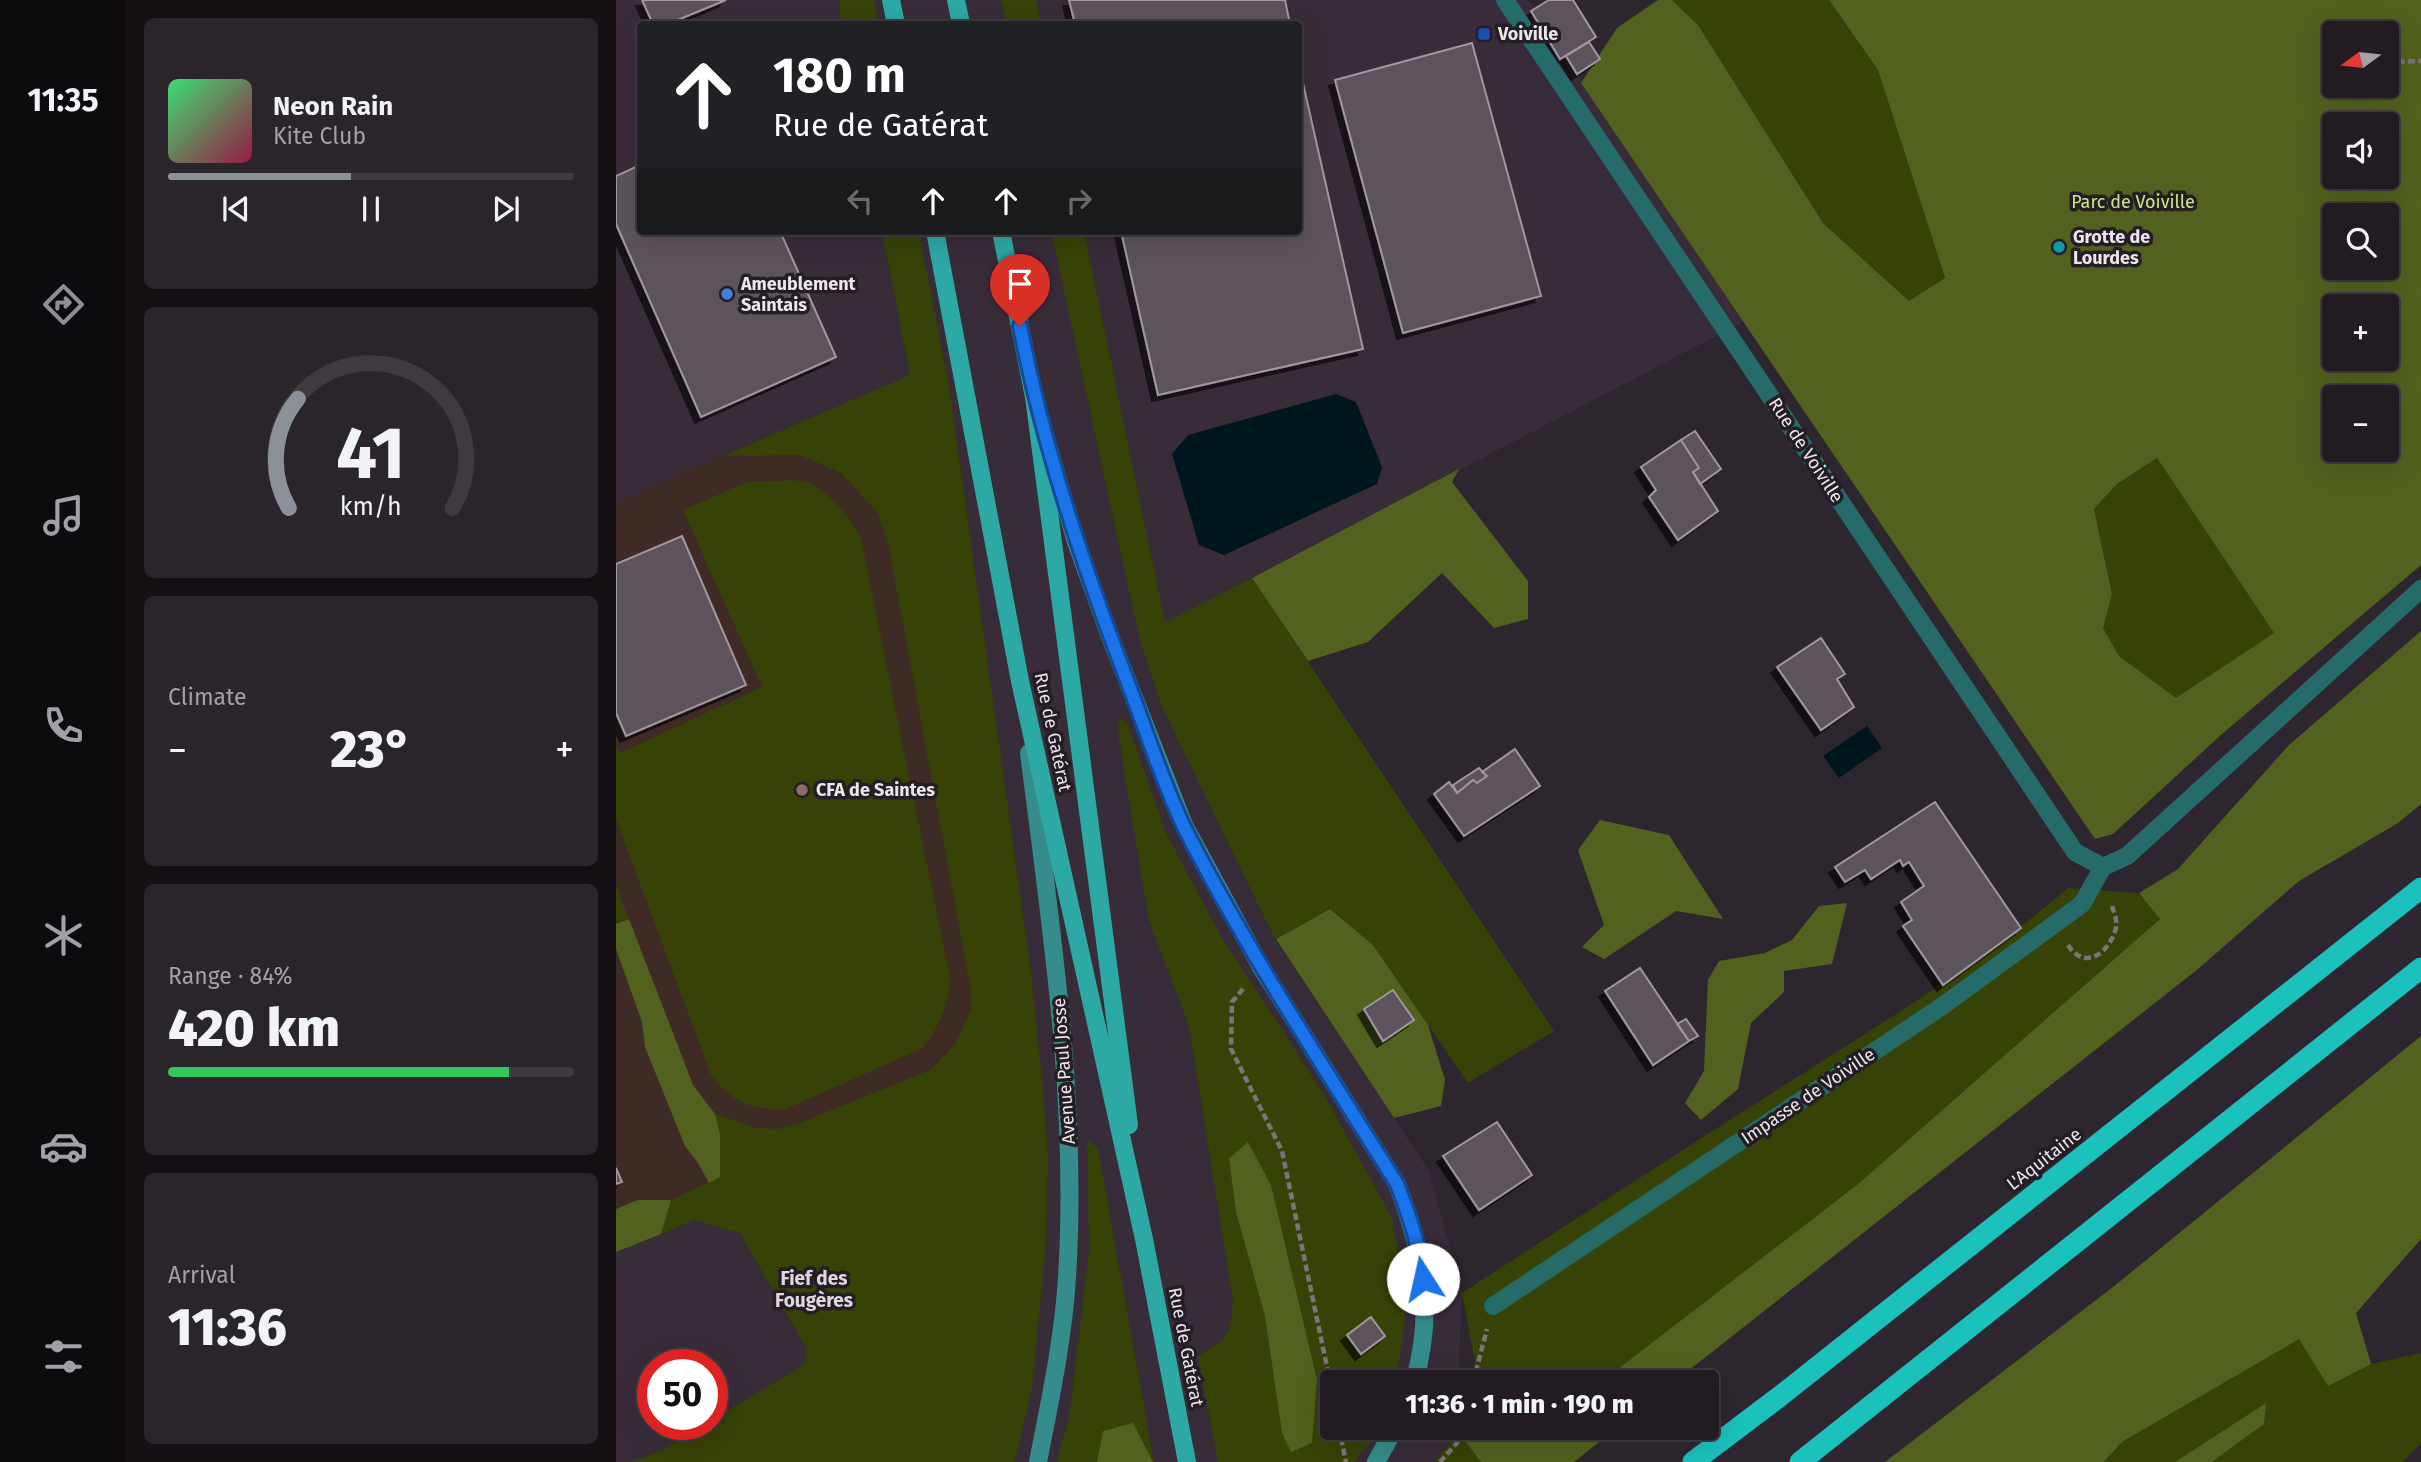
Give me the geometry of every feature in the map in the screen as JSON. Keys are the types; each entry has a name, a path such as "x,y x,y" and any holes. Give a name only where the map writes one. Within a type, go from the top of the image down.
{"highway":[{"name":"L'Aquitaine","path":"1693,1462 1779,1397 2421,888"},
{"path":"1800,1462 2421,968"}],"main road":[{"path":"891,0 895,21"},
{"path":"956,0 960,21"},
{"name":"Rue de Gatérat","path":"936,235 1020,681 1144,1239 1187,1462"},
{"name":"Rue de Gatérat","path":"1002,235 1034,397 1144,1239"},
{"path":"1034,397 1076,542 1184,825 1261,967 1397,1184 1412,1224 1422,1263 1425,1328 1417,1370"},
{"name":"Avenue Paul Josse","path":"1020,681 1062,1010 1070,1139 1067,1279 1057,1370 1038,1462"},
{"path":"1376,1462 1388,1440"}],"street":[{"name":"Rue de Voiville","path":"1505,0 2075,852 2103,867"},
{"path":"2103,867 2127,856 2421,589"},
{"name":"Impasse de Voiville","path":"1493,1306 1941,1007 2082,904 2103,867"}],"path":[{"path":"2399,62 2421,61"},
{"path":"1261,967 1232,1002 1231,1049 1282,1151 1328,1370"},
{"path":"1476,1370 1493,1306"},
{"path":"1341,1440 1346,1462"},
{"path":"1440,1462 1458,1440"}],"shaded area":[{"path":"616,0 1528,0 1743,322 1139,637 1275,939 1429,1171 1462,1293 1459,1370 1320,1370 1320,1440 1505,1440 1524,1462 616,1462"},
{"name":"CFA de Saintes","path":"910,375 1042,1078 616,1252 616,502"}],"green space":[{"path":"839,0 874,0 878,21 842,21"},
{"path":"1001,0 1036,0 1041,21 1005,21"},
{"name":"Parc de Voiville","path":"1658,0 1672,0 1698,25 1823,223 1909,301 1945,278 1878,70 1829,0 2421,0 2421,565 2222,734 2113,834 2095,839 1581,83 1617,28","holes":["2157,458 2274,633 2176,698 2119,656 2103,628 2112,594 2094,509 2117,484"]},
{"path":"1672,0 1829,0 1878,70 1945,279 1909,301 1823,223 1698,25"},
{"path":"883,235 920,235 949,385 1031,972 1042,1078 1048,1157 1046,1247 1032,1388 1015,1462 631,1462 679,1440 728,1440 728,1410 805,1364 807,1349 740,1233 695,1220 661,1234 671,1200 720,1177 720,1134 715,1114 756,1128 779,1129 930,1070 955,1044 971,1010 970,986 889,549 878,513 841,473 800,455 723,456 910,375"},
{"path":"1052,235 1085,235 1165,622 1252,578 1554,1031 1468,1083 1373,945 1330,909 1275,939 1161,705 1139,637"},
{"path":"2157,458 2274,633 2176,699 2119,656 2102,628 2112,594 2094,509 2117,484"},
{"path":"1459,469 1452,482 1528,581 1528,619 1494,628 1442,573 1368,642 1308,661 1252,578"},
{"path":"802,481 819,489 844,513 861,538 951,982 942,1016 923,1048 786,1109 763,1108 744,1103 727,1092 711,1075 616,819 616,745 620,753 762,687 683,510 747,482"},
{"path":"2421,631 2421,804 2398,823 2299,881 2198,969 1689,1370 1617,1370 1858,1184 2160,919 2139,893 2178,869 2289,745"},
{"path":"1119,717 1128,725 1167,835 1221,936 1323,1093 1391,1216 1408,1296 1398,1370 1320,1370 1320,1440 1372,1440 1354,1462 1218,1462 1198,1356 1226,1336 1233,1302 1189,1026 1149,921 1118,733","holes":["1247,1143 1271,1185 1282,1433 1265,1316 1236,1212 1229,1158"]},
{"path":"1600,820 1669,835 1723,919 1676,911 1604,959 1582,947 1604,925 1578,850"},
{"path":"616,885 629,919 618,922 616,918"},
{"path":"2068,888 2139,893 2161,918 1858,1184 1617,1370 1477,1370 1462,1293 1928,993"},
{"path":"1847,903 1832,964 1784,971 1784,992 1751,1023 1738,1089 1701,1120 1685,1103 1704,1071 1708,980 1719,961 1765,953 1792,940 1819,906"},
{"path":"1330,909 1373,945 1428,1025 1445,1080 1441,1106 1394,1118 1276,939"},
{"path":"629,919 693,1085 715,1114 720,1134 720,1177 709,1183 685,1146 645,1047 642,1022 616,949 616,924"},
{"path":"2421,1036 2421,1239 2356,1313 2371,1364 2328,1386 2299,1339 2122,1442 2104,1462 1885,1462 2113,1287"},
{"path":"1087,1140 1098,1148 1154,1462 1056,1462 1069,1418 1089,1251"},
{"path":"1248,1142 1271,1185 1317,1380 1312,1443 1291,1452 1282,1433 1265,1316 1236,1212 1229,1158"},
{"path":"638,1200 671,1200 661,1234 616,1252 616,1209"},
{"path":"2299,1338 2328,1385 2371,1364 2421,1353 2421,1443 2402,1462 2212,1462 2264,1424 2265,1404 2175,1462 2104,1462 2122,1442"},
{"path":"2266,1403 2264,1424 2212,1462 2175,1462"},
{"path":"1133,1423 1153,1462 1097,1462 1103,1431"},
{"path":"1453,1440 1464,1440 1481,1462 1434,1462"},
{"path":"1464,1440 1602,1440 1574,1462 1481,1462"}],"water":[{"path":"1336,394 1356,402 1382,467 1377,484 1224,555 1199,545 1172,454 1188,435"},
{"path":"1867,726 1882,748 1839,778 1823,756"}],"building":[{"path":"642,0 726,0 675,21 652,21"},
{"path":"1069,0 1285,0 1289,21 1074,21"},
{"path":"1549,0 1573,0 1596,37 1560,59 1531,11"},
{"path":"1589,42 1600,59 1577,74 1566,56"},
{"path":"1472,43 1541,296 1403,333 1335,80"},
{"path":"1302,79 1363,349 1158,395 1122,235 1302,235"},
{"name":"Ameublement Saintais","path":"637,166 637,235 782,235 836,357 701,417 616,224 616,176"},
{"path":"1695,431 1721,469 1700,484 1693,472 1699,468 1681,440"},
{"path":"1681,440 1699,468 1693,472 1718,511 1678,540 1649,497 1656,490 1641,467"},
{"path":"682,536 746,685 626,736 616,713 616,564"},
{"path":"1821,638 1845,674 1837,679 1854,707 1821,730 1777,667"},
{"path":"1515,749 1540,786 1464,836 1434,794 1449,782 1457,793 1473,780 1477,783 1487,776 1482,772"},
{"path":"1479,768 1487,776 1477,783 1473,780 1457,793 1453,785"},
{"path":"1935,802 2021,928 1943,985 1903,926 1912,920 1901,902 1924,886 1909,862 1903,866 1900,860 1871,879 1865,870 1845,882 1835,867"},
{"path":"1640,968 1689,1041 1653,1065 1605,991"},
{"path":"1393,990 1414,1020 1383,1041 1364,1009"},
{"path":"1686,1019 1698,1036 1689,1041 1677,1024"},
{"path":"1497,1122 1532,1175 1479,1210 1443,1156"},
{"path":"616,1168 622,1182 616,1184"},
{"path":"1371,1317 1385,1336 1361,1354 1347,1335"}],"place":[{"name":"Voiville","path":"1484,34"},
{"name":"Grotte de Lourdes","path":"2059,247"},
{"name":"Ameublement Saintais","path":"727,294"},
{"name":"CFA de Saintes","path":"802,790"}],"district":[{"name":"Fief des Fougères","path":"814,1289"}],"route":[{"path":"1020,326 1034,397 1076,542 1184,825 1261,967 1397,1184 1412,1224 1422,1263 1423,1279"}]}
